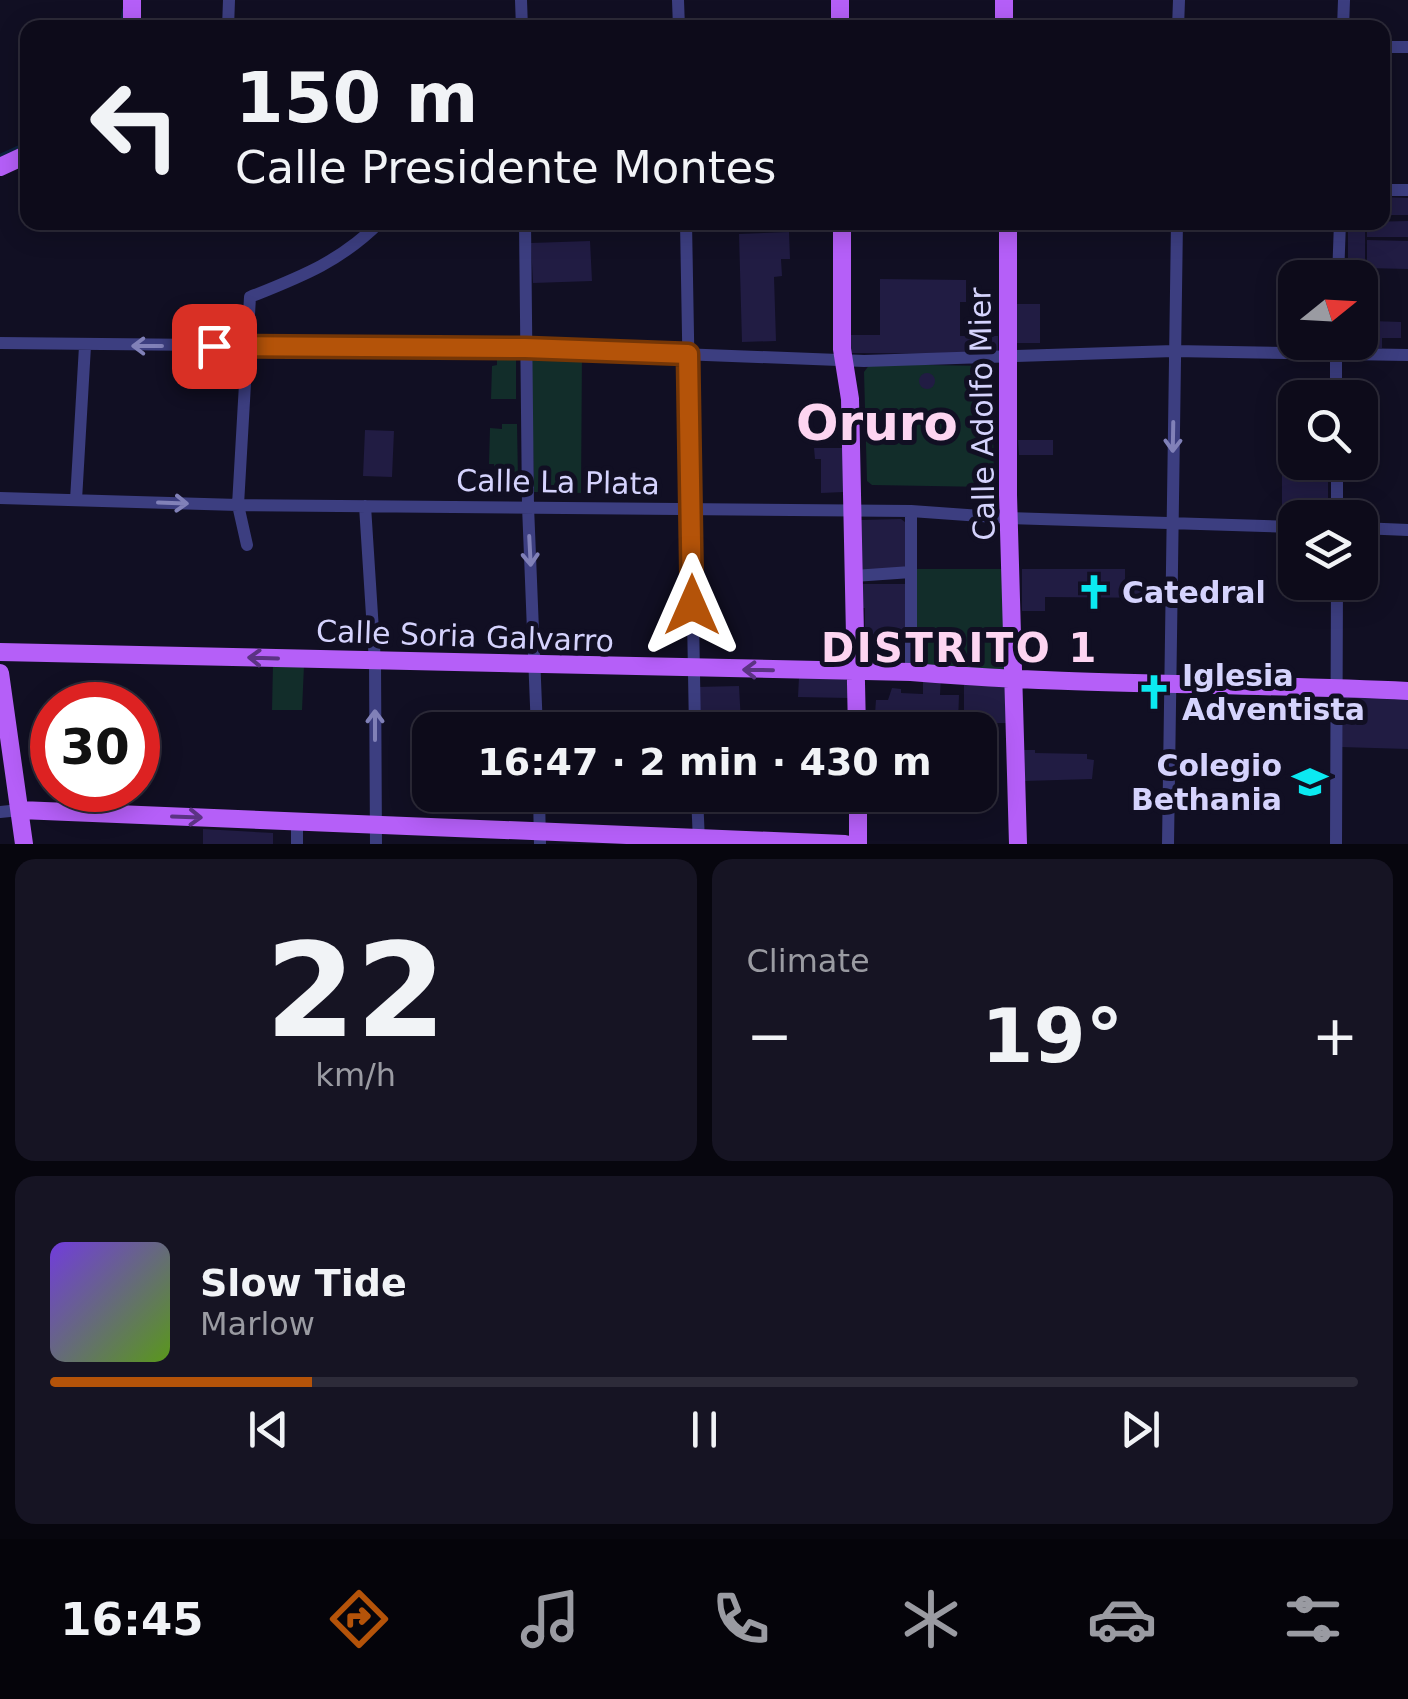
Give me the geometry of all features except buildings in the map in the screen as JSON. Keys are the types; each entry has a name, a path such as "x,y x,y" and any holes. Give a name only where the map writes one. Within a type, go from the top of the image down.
{"main road":[{"path":"842,230 843,360 850,398 857,712"},
{"name":"Calle Adolfo Mier","path":"1008,230 1006,358 1018,844"},
{"name":"Calle Soria Galvarro","path":"0,652 911,672 1015,681 1408,691"},
{"path":"0,673 24,844"},
{"path":"20,810 376,822 540,838 845,844"},
{"path":"858,812 858,844"}],"street":[{"path":"247,545 238,504 250,297 325,267 372,230"},
{"path":"525,230 528,506 537,712"},
{"path":"686,230 694,712"},
{"path":"1168,844 1178,230"},
{"path":"1339,260 1340,230"},
{"path":"0,343 525,348 843,360 1278,349"},
{"path":"76,500 84,346"},
{"path":"1378,352 1408,355"},
{"name":"Calle La Plata","path":"0,498 910,511 1010,518 1278,526"},
{"path":"365,506 375,662 376,844"},
{"path":"910,511 911,672"},
{"path":"1378,529 1408,530"},
{"path":"854,576 910,572"},
{"path":"1336,844 1338,600"},
{"path":"0,812 20,810"},
{"path":"539,812 540,838"},
{"path":"697,812 698,841"},
{"path":"297,820 297,844"}],"green space":[{"path":"531,349 582,351 581,493 534,492"},
{"path":"497,358 516,358 516,399 491,399 492,366 497,365"},
{"path":"870,364 987,366 992,371 994,483 989,487 872,485 867,481 864,372"},
{"path":"502,424 517,424 518,480 494,480 494,464 489,464 490,428 502,429"},
{"path":"917,569 1008,569 1008,666 1004,671 916,666"},
{"path":"273,664 304,665 302,710 272,710"}],"waterway":[{"path":"122,20 124,10"},
{"path":"0,156 20,147"}],"place":[{"name":"Catedral","path":"1094,592"},
{"name":"Iglesia Adventista","path":"1154,692"},
{"name":"Colegio Bethania","path":"1310,782"}],"district":[{"name":"Oruro","path":"877,423"},
{"name":"DISTRITO 1","path":"960,648"}],"route":[{"path":"214,346 525,348 688,354 692,605"}]}
